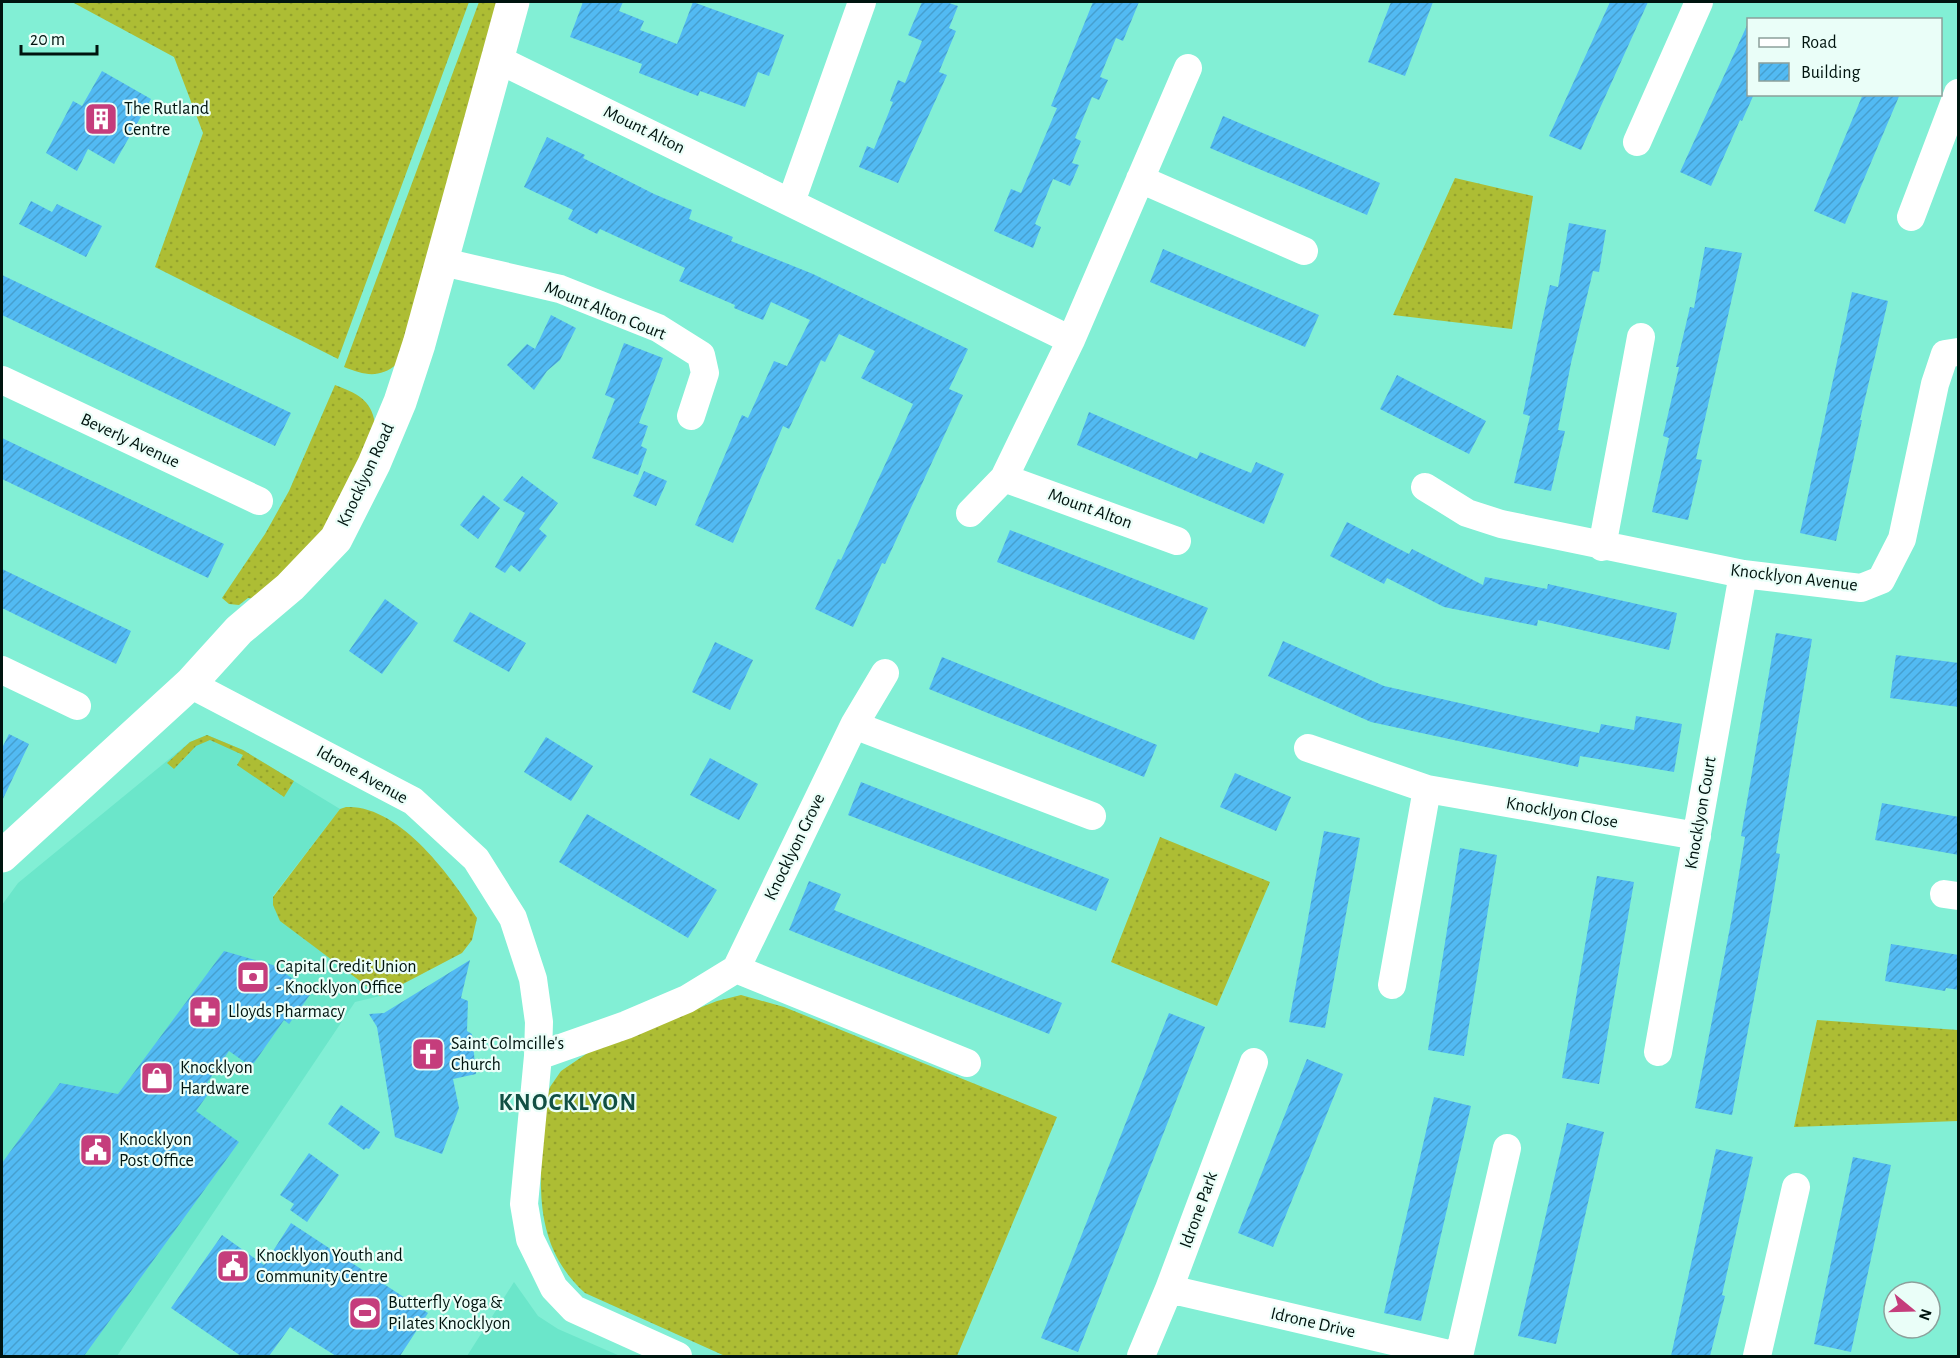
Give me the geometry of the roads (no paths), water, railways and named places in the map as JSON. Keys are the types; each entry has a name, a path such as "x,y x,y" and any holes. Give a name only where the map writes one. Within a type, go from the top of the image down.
{"street":[{"name":"Knocklyon Road","path":"2,856 190,684 239,630 290,587 336,539 360,495 400,402 443,262 513,2"},
{"path":"791,202 862,2"},
{"path":"1637,142 1699,2"},
{"name":"Mount Alton","path":"497,59 1071,340"},
{"path":"970,513 1004,478 1071,340 1188,68"},
{"path":"1911,217 1959,93"},
{"path":"1140,179 1304,251"},
{"name":"Mount Alton Court","path":"443,262 560,289 658,328 701,355 705,373 691,416"},
{"path":"1602,547 1641,337"},
{"name":"Knocklyon Avenue","path":"1425,487 1467,513 1501,524 1602,547 1743,574 1861,588 1881,580 1902,539 1935,384 1945,354 1956,352"},
{"name":"Beverly Avenue","path":"2,380 259,501"},
{"name":"Mount Alton","path":"1004,478 1177,541"},
{"name":"Knocklyon Court","path":"1658,1052 1743,574"},
{"path":"2,670 77,706"},
{"name":"Knocklyon Grove","path":"736,969 854,725 885,673"},
{"name":"Idrone Avenue","path":"190,684 413,801 476,859 513,918 533,979 539,1022 524,1204 530,1239 554,1288 574,1309 678,1356"},
{"path":"854,725 1092,816"},
{"name":"Knocklyon Close","path":"1308,748 1427,789 1697,836"},
{"path":"1392,985 1427,789"},
{"path":"538,1056 627,1025 687,999 736,969 967,1063"},
{"name":"Idrone Park","path":"1141,1356 1169,1289 1254,1062"},
{"name":"Idrone Drive","path":"1169,1289 1458,1356 1507,1148"},
{"path":"1757,1356 1796,1187"}],"place":[{"name":"The Rutland Centre","path":"101,119"},
{"name":"Capital Credit Union - Knocklyon Office","path":"253,977"},
{"name":"Lloyds Pharmacy","path":"205,1012"},
{"name":"Saint Colmcille's Church","path":"428,1054"},
{"name":"Knocklyon Hardware","path":"157,1078"},
{"name":"Knocklyon Post Office","path":"96,1150"},
{"name":"Knocklyon Youth and Community Centre","path":"233,1266"},
{"name":"Butterfly Yoga & Pilates Knocklyon","path":"365,1313"}],"district":[{"name":"KNOCKLYON","path":"568,1103"}]}
